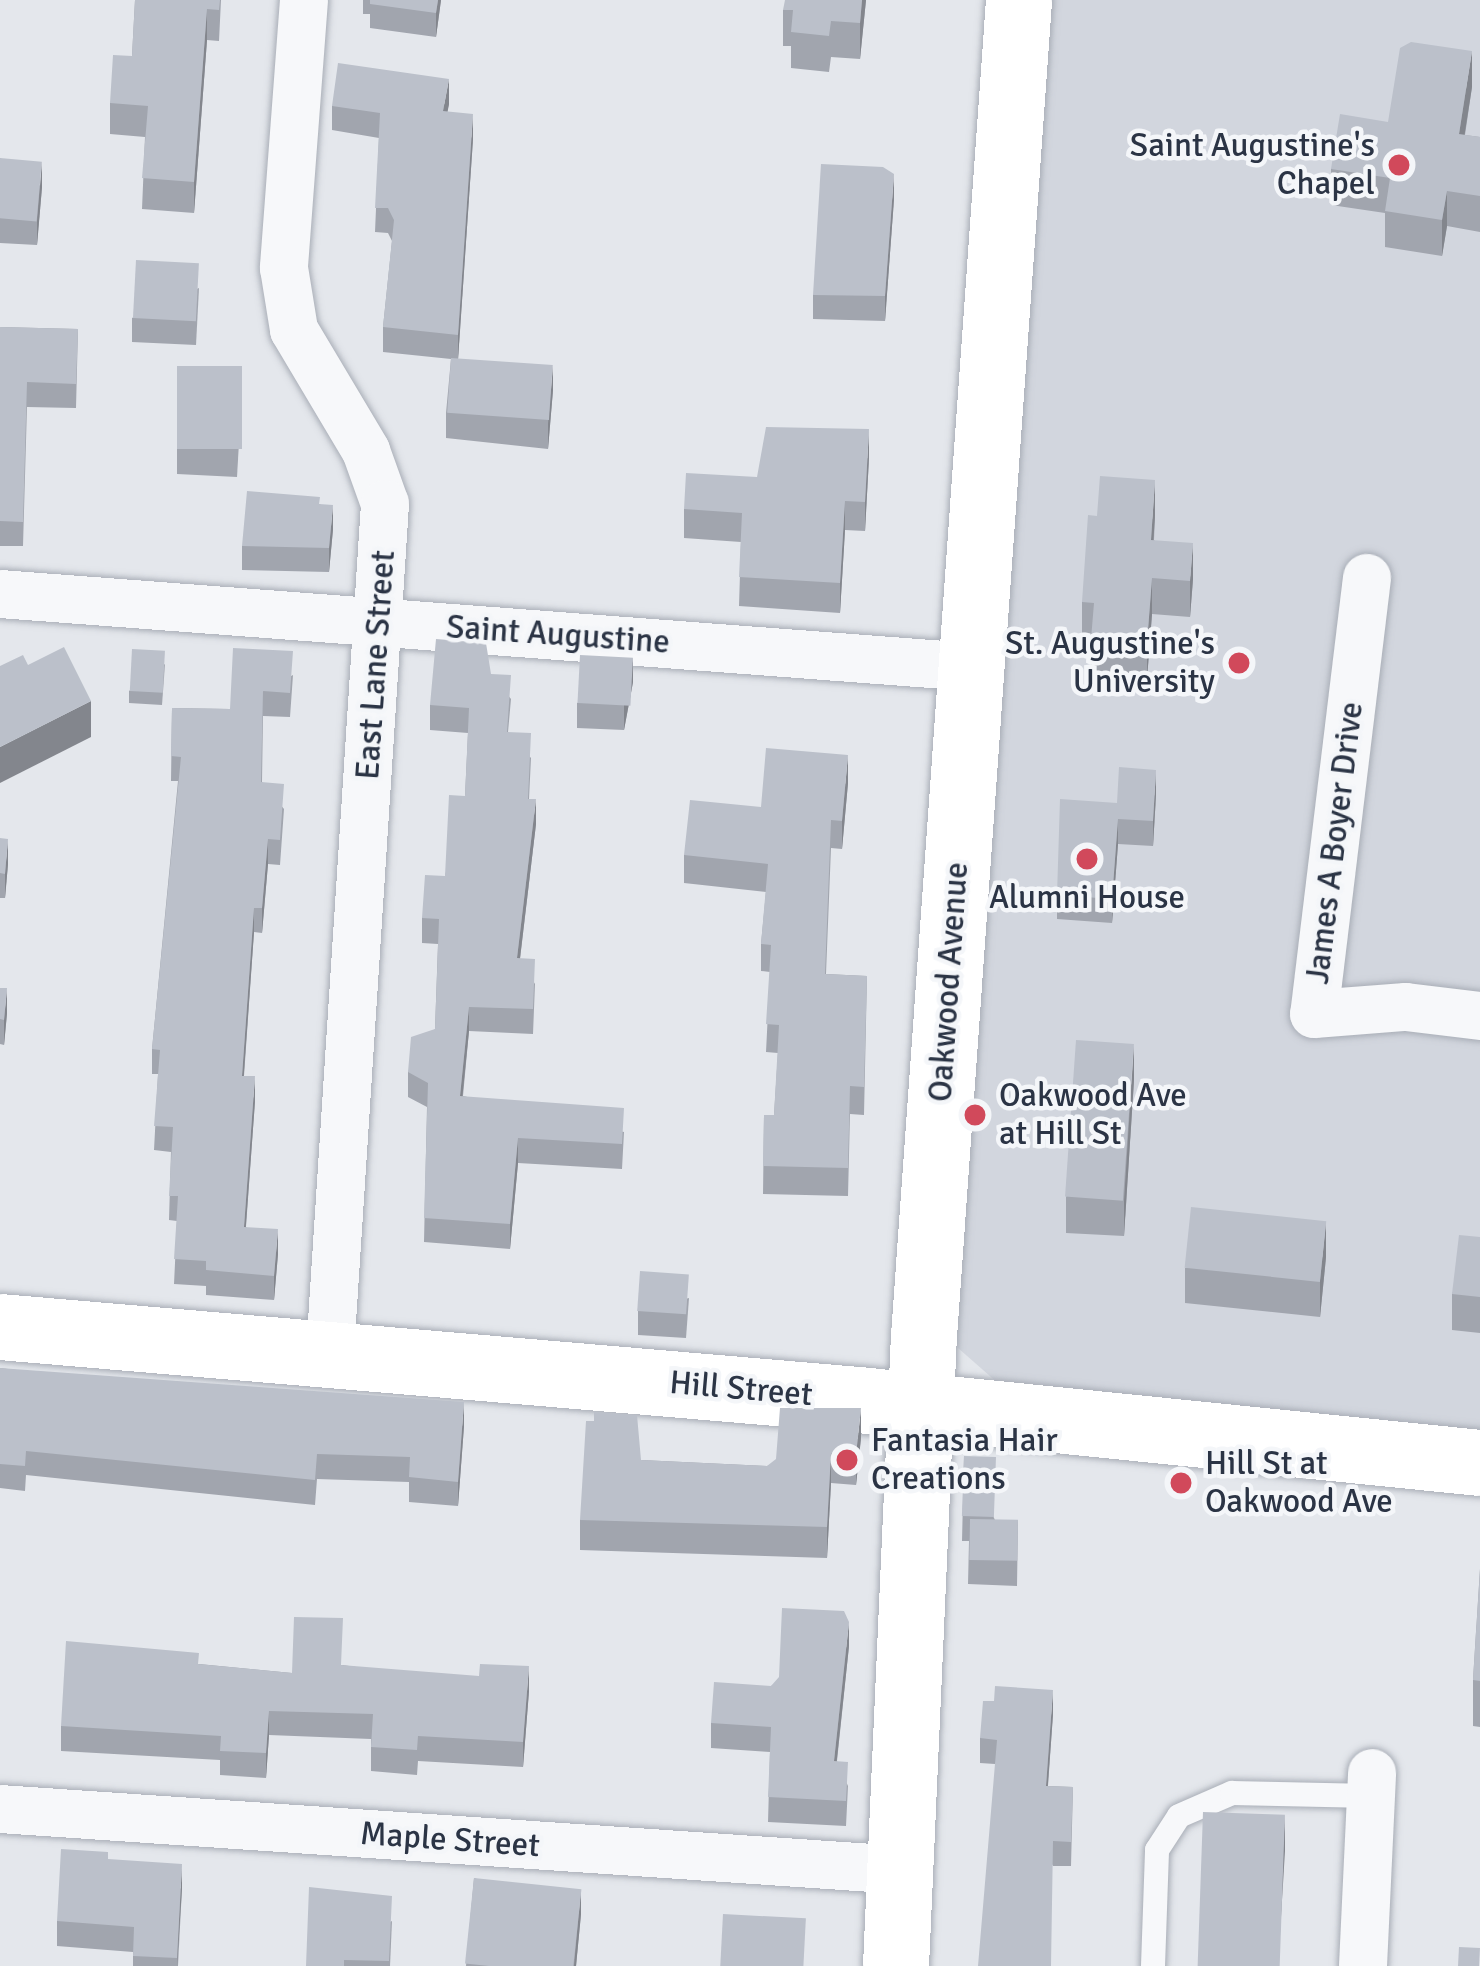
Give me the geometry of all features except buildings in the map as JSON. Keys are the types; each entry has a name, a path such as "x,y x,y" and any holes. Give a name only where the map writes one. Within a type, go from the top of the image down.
{"street":[{"name":"East Lane Street","path":"304,0 284,268 294,330 366,451 385,504 330,1353"},
{"name":"Oakwood Avenue","path":"896,1966 920,1406 1019,0"},
{"name":"James A Boyer Drive","path":"1367,578 1314,1014 1406,1007 1480,1016"},
{"name":"Saint Augustine","path":"0,594 972,667"},
{"name":"Hill Street","path":"0,1328 920,1406 1480,1463"},
{"path":"1363,1966 1372,1785"},
{"name":"Maple Street","path":"0,1809 901,1870"}],"lane":[{"path":"1153,1966 1157,1850 1179,1816 1232,1793 1372,1785"}],"shaded area":[{"name":"St. Augustine's University","path":"1047,0 1480,0 1480,1438 999,1384 958,1348 948,1327"}],"place":[{"name":"Saint Augustine's Chapel","path":"1399,165"},
{"name":"St. Augustine's University","path":"1239,663"},
{"name":"Alumni House","path":"1087,859"},
{"name":"Oakwood Ave at Hill St","path":"975,1115"},
{"name":"Fantasia Hair Creations","path":"847,1460"},
{"name":"Hill St at Oakwood Ave","path":"1181,1483"}]}
